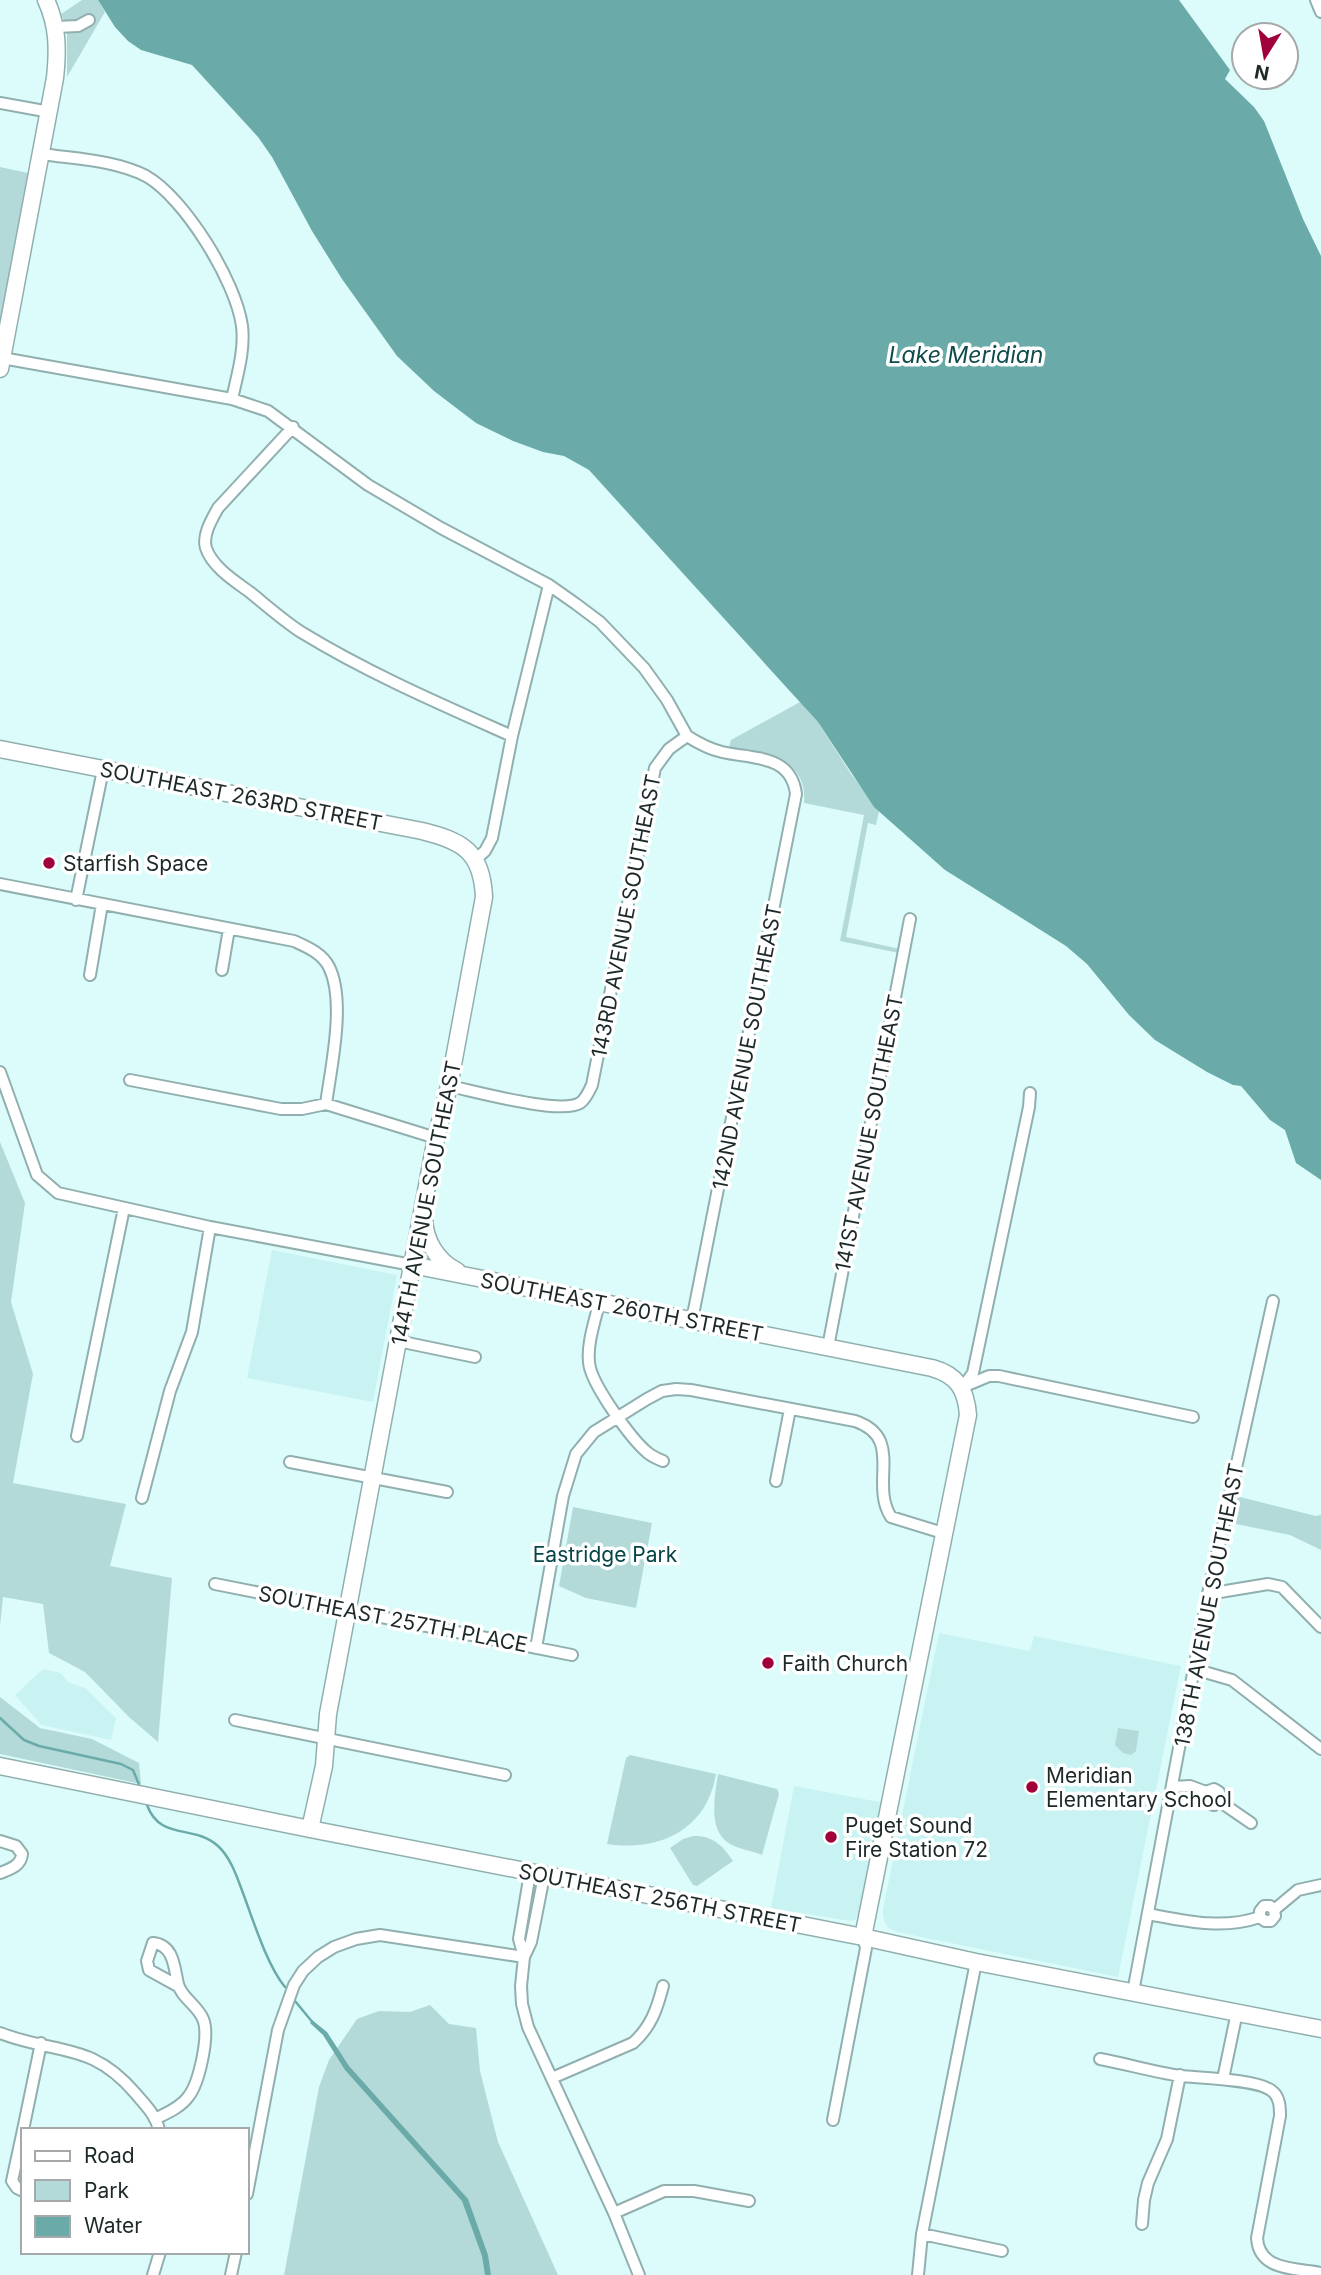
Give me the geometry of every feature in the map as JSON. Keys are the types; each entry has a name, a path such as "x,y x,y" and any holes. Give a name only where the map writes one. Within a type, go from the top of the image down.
{"street":[{"path":"46,0 56,27 58,53 50,112 1,364 232,399 268,411 368,485 441,528 549,585 600,622 644,668 667,700 687,736"},
{"path":"1316,0 1321,12"},
{"path":"56,27 78,26 89,20"},
{"path":"0,103 50,112"},
{"path":"42,154 116,165 146,176 167,192 187,214 218,263 233,295 242,326 242,352 232,399"},
{"path":"292,427 218,508 206,537 205,547 212,559 229,577 299,630 343,656 412,692 512,736"},
{"path":"476,859 492,838 512,736 549,585"},
{"name":"142ND AVENUE SOUTHEAST","path":"687,736 703,746 721,752 775,762 789,774 796,788 692,1320"},
{"name":"143RD AVENUE SOUTHEAST","path":"449,1086 549,1106 578,1104 592,1085 655,768 669,749 687,736"},
{"name":"SOUTHEAST 263RD STREET","path":"0,749 422,831 447,837 463,846 476,859"},
{"path":"76,900 103,770"},
{"name":"144TH AVENUE SOUTHEAST","path":"310,1829 324,1766 325,1738 372,1478 484,897 484,881 476,859"},
{"path":"0,884 294,941 311,949 329,967 337,1006 327,1104"},
{"path":"90,975 102,904"},
{"name":"141ST AVENUE SOUTHEAST","path":"828,1347 910,919"},
{"path":"222,970 229,929"},
{"name":"SOUTHEAST 260TH STREET","path":"0,1072 37,1175 45,1185 58,1193 210,1227 945,1371 962,1387"},
{"path":"130,1080 281,1109 302,1109 327,1104 436,1138"},
{"path":"962,1387 973,1373 1030,1093"},
{"path":"77,1436 124,1208"},
{"path":"423,1209 427,1239 437,1255 451,1268 469,1277"},
{"path":"142,1498 170,1391 192,1332 210,1227"},
{"name":"138TH AVENUE SOUTHEAST","path":"1133,1992 1208,1594 1273,1301"},
{"path":"599,1303 589,1364 596,1387 641,1446 650,1455 663,1461"},
{"path":"398,1341 475,1357"},
{"path":"962,1387 989,1376 999,1376 1193,1417"},
{"path":"833,2120 866,1948 863,1937 968,1415 967,1399 962,1387"},
{"path":"536,1648 563,1496 576,1454 587,1439 619,1416 662,1391 676,1389 855,1421 869,1426 878,1434 882,1448 883,1498 891,1517 943,1533"},
{"path":"776,1481 790,1409"},
{"path":"290,1462 447,1492"},
{"name":"SOUTHEAST 257TH PLACE","path":"215,1584 572,1655"},
{"path":"1208,1594 1268,1584 1282,1587 1321,1627"},
{"path":"1194,1669 1232,1680 1321,1749"},
{"path":"236,1720 505,1775"},
{"name":"SOUTHEAST 256TH STREET","path":"0,1766 1321,2029"},
{"path":"1172,1787 1190,1786 1206,1792 1208,1803 1214,1805 1219,1801 1251,1823"},
{"path":"0,1841 16,1846 22,1854 19,1863 0,1873"},
{"path":"537,1874 519,1939 524,1957 522,2004 528,2027 614,2213 639,2275"},
{"path":"1148,1914 1221,1925 1246,1922 1260,1917 1264,1906 1270,1906 1274,1910 1298,1890 1321,1885"},
{"path":"248,2189 278,2030 294,1985 318,1956 356,1939 380,1935 524,1957"},
{"path":"918,2275 922,2234 976,1962"},
{"path":"0,2033 86,2055 105,2064 124,2079 158,2124 189,2097 205,2045 206,2030 203,2018 178,1986"},
{"path":"552,2078 633,2043 652,2021 663,1986"},
{"path":"1223,2079 1237,2012"},
{"path":"23,2128 41,2043"},
{"path":"1100,2059 1180,2076 1223,2079 1266,2088 1277,2098 1280,2116 1257,2238 1258,2252 1266,2261 1275,2264 1321,2273"},
{"path":"1142,2224 1144,2200 1167,2139 1180,2076"},
{"path":"21,2145 12,2181 21,2190"},
{"path":"614,2213 664,2191 694,2190 749,2201"},
{"path":"922,2234 1002,2251"},
{"path":"153,2275 159,2254"},
{"path":"231,2275 236,2254"}],"shaded area":[{"path":"272,1250 397,1275 373,1402 247,1378"},
{"name":"Meridian Elementary School","path":"939,1633 1030,1651 1034,1636 1181,1666 1118,1977 897,1932 887,1927 883,1909"},
{"path":"43,1669 61,1673 68,1682 85,1688 116,1718 111,1740 41,1725 15,1695"},
{"path":"794,1786 885,1803 860,1911 855,1920 771,1908"}],"green space":[{"path":"82,0 98,0 105,12 67,77 67,27 61,14"},
{"path":"0,167 28,173 0,326"},
{"path":"800,702 818,722 851,774 879,811 876,825 868,823 846,937 900,949 899,953 840,941 864,815 804,803 799,776 791,767 769,755 729,747 731,740"},
{"path":"0,1142 25,1203 11,1302 33,1374 13,1483 126,1504 110,1566 172,1578 158,1742 85,1672 49,1653 43,1604 3,1597 0,1626"},
{"path":"1236,1496 1321,1515 1321,1550 1290,1535 1231,1523"},
{"name":"Eastridge Park","path":"573,1507 652,1523 636,1608 586,1598 559,1586"},
{"path":"0,1697 40,1728 92,1739 139,1763 141,1784 0,1754"},
{"path":"1118,1728 1139,1731 1136,1751 1131,1755 1123,1753 1115,1745"},
{"path":"630,1755 716,1774 711,1793 702,1810 678,1833 645,1844 607,1844 626,1758"},
{"path":"718,1774 777,1789 779,1794 762,1855 730,1844 718,1831 714,1812"},
{"path":"693,1836 706,1837 717,1842 733,1861 697,1886 693,1885 670,1848"},
{"path":"430,2005 449,2024 476,2028 480,2071 498,2142 558,2275 284,2275 319,2087 329,2060 357,2019 379,2011 410,2012"}],"water":[{"name":"Lake Meridian","path":"98,0 1179,0 1230,70 1225,79 1230,84 1230,91 1237,91 1264,121 1303,219 1321,256 1321,1180 1296,1163 1285,1130 1270,1120 1241,1086 1233,1085 1207,1072 1155,1040 1129,1015 1087,964 1066,946 945,870 874,807 818,722 589,470 564,456 513,441 476,423 434,391 397,356 342,279 258,137 192,65 141,50 115,27"},
{"path":"312,2020 327,2032 349,2066 468,2199 488,2255 491,2275 485,2275 482,2256 462,2201 345,2070 323,2035 310,2023"}],"waterway":[{"path":"0,1718 24,1740 39,1746 121,1764 133,1770 140,1787"},
{"path":"147,1805 160,1824 209,1839 223,1851 236,1874 266,1955 285,1987"},
{"path":"295,2001 314,2024"}],"place":[{"name":"Starfish Space","path":"49,863"},
{"name":"Faith Church","path":"768,1663"},
{"name":"Meridian Elementary School","path":"1032,1787"},
{"name":"Puget Sound Fire Station 72","path":"831,1837"}]}
